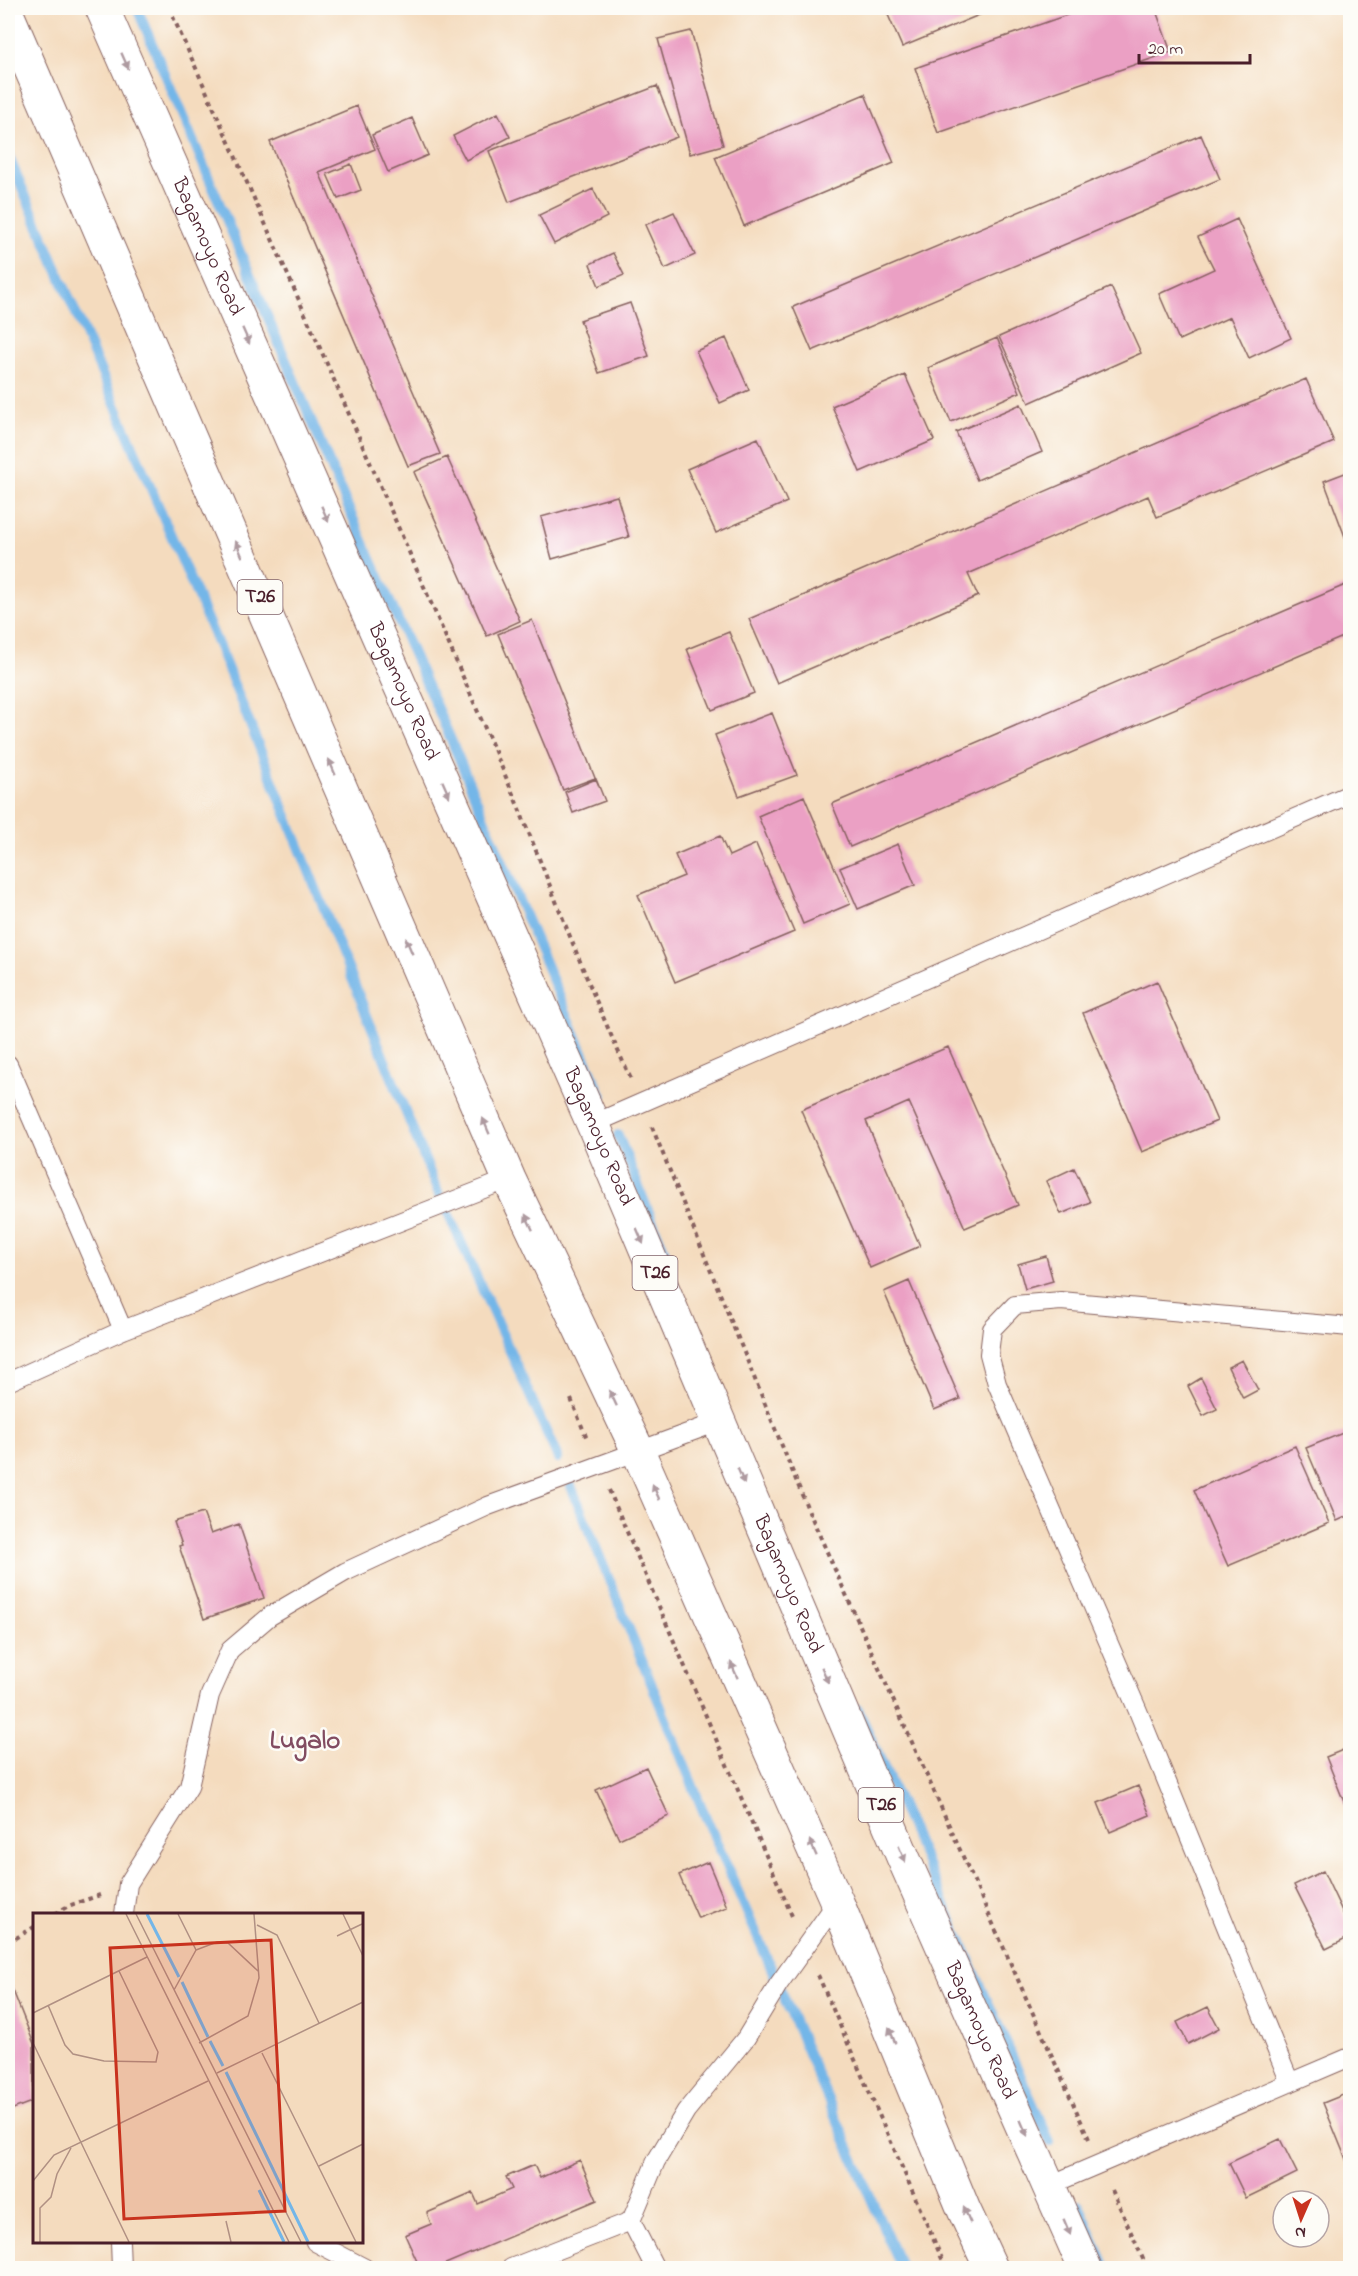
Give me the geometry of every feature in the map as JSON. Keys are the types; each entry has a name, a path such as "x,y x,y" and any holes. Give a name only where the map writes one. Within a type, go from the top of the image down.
{"highway":[{"name":"Bagamoyo Road","path":"102,8 593,1124 903,1857 1085,2268"},
{"name":"T26","path":"8,16 509,1179 638,1451 837,1902 964,2210 991,2268"}],"lane":[{"path":"593,1124 1350,794"},
{"path":"8,1064 123,1330"},
{"path":"8,1382 123,1330 509,1179"},
{"path":"1290,2083 1138,1711 997,1384 989,1354 992,1329 1015,1305 1061,1301 1350,1328"},
{"path":"124,1913 128,1884 189,1787 210,1695 230,1650 270,1616 345,1572 488,1506 718,1422"},
{"path":"512,2268 631,2221 656,2161 686,2111 746,2038 805,1945 837,1902"},
{"path":"1050,2185 1350,2057"},
{"path":"631,2221 655,2268"},
{"path":"120,2243 121,2268"},
{"path":"319,2243 365,2268"}],"path":[{"path":"169,8 498,758 606,1027 641,1102 807,1507 1147,2268"},
{"path":"598,1465 701,1708 946,2268"},
{"path":"57,1913 68,1906 128,1884"},
{"path":"8,1943 33,1928"}],"building":[{"path":"885,8 996,8 902,47"},
{"path":"1087,8 1155,8 1171,52 938,133 915,68"},
{"path":"691,31 723,145 690,154 658,39"},
{"path":"657,86 677,137 509,202 489,151"},
{"path":"865,94 894,163 744,226 715,157"},
{"path":"357,106 375,149 319,172 440,454 408,466 270,142"},
{"path":"498,113 510,137 466,160 453,136"},
{"path":"412,118 428,155 388,172 372,135"},
{"path":"1201,135 1220,179 812,351 793,307"},
{"path":"351,164 361,190 338,199 327,174"},
{"path":"593,189 607,217 554,244 539,215"},
{"path":"674,212 695,255 665,269 645,225"},
{"path":"1237,219 1291,338 1249,358 1230,317 1179,340 1159,294 1214,269 1198,237"},
{"path":"613,253 624,275 599,286 590,264"},
{"path":"1111,287 1141,353 1029,403 999,337"},
{"path":"630,303 649,356 599,373 580,320"},
{"path":"726,338 749,390 720,403 696,351"},
{"path":"997,338 1020,392 951,422 928,368"},
{"path":"905,375 934,440 860,472 832,406"},
{"path":"1306,379 1334,442 1157,517 1148,496 968,574 978,596 777,683 749,619"},
{"path":"1021,404 1042,452 977,480 956,432"},
{"path":"758,438 787,502 716,533 687,469"},
{"path":"447,457 520,621 487,636 414,472"},
{"path":"1350,471 1350,550 1324,481"},
{"path":"617,496 629,537 552,559 541,517"},
{"path":"1350,583 1350,634 850,847 832,804"},
{"path":"532,620 595,778 563,790 498,634"},
{"path":"729,632 754,693 712,710 687,649"},
{"path":"772,713 797,775 739,796 715,735"},
{"path":"596,779 605,801 573,813 565,792"},
{"path":"804,796 850,904 803,924 758,816"},
{"path":"720,836 729,856 756,844 794,932 675,982 638,895 684,876 675,855"},
{"path":"898,844 915,885 858,909 840,868"},
{"path":"1157,981 1217,1121 1142,1152 1083,1013"},
{"path":"948,1047 1018,1205 965,1228 909,1102 866,1121 920,1246 870,1268 801,1110"},
{"path":"1074,1168 1090,1202 1061,1214 1046,1181"},
{"path":"1046,1256 1053,1281 1025,1289 1018,1264"},
{"path":"909,1281 960,1399 934,1410 884,1292"},
{"path":"1242,1360 1258,1390 1243,1398 1228,1367"},
{"path":"1201,1378 1217,1409 1203,1416 1188,1386"},
{"path":"1350,1430 1350,1515 1337,1521 1306,1448"},
{"path":"1295,1446 1329,1523 1228,1566 1194,1490"},
{"path":"203,1513 211,1534 239,1524 264,1598 204,1619 179,1546 182,1545 174,1522"},
{"path":"1350,1747 1350,1817 1326,1757"},
{"path":"646,1767 669,1816 619,1839 596,1790"},
{"path":"1138,1786 1150,1815 1110,1832 1098,1803"},
{"path":"708,1862 727,1907 698,1918 679,1875"},
{"path":"1323,1871 1350,1928 1350,1937 1326,1949 1294,1885"},
{"path":"8,1978 33,2041 33,2101 8,2111"},
{"path":"1208,2007 1219,2028 1188,2044 1177,2022"},
{"path":"1350,2092 1350,2169 1323,2103"},
{"path":"1280,2139 1297,2173 1246,2198 1229,2163"},
{"path":"580,2160 597,2200 436,2268 420,2268 405,2235 431,2224 427,2213 473,2193 478,2204 512,2189 506,2177 534,2165 540,2178"}],"waterway":[{"path":"137,8 345,500 449,735 602,1097"},
{"path":"8,155 219,647 439,1195"},
{"path":"618,1135 666,1255"},
{"path":"448,1213 558,1458"},
{"path":"571,1486 704,1813 901,2268"},
{"path":"858,1709 1050,2142"},
{"path":"1079,2205 1106,2268"}],"district":[{"name":"Lugalo","path":"305,1741"}]}
